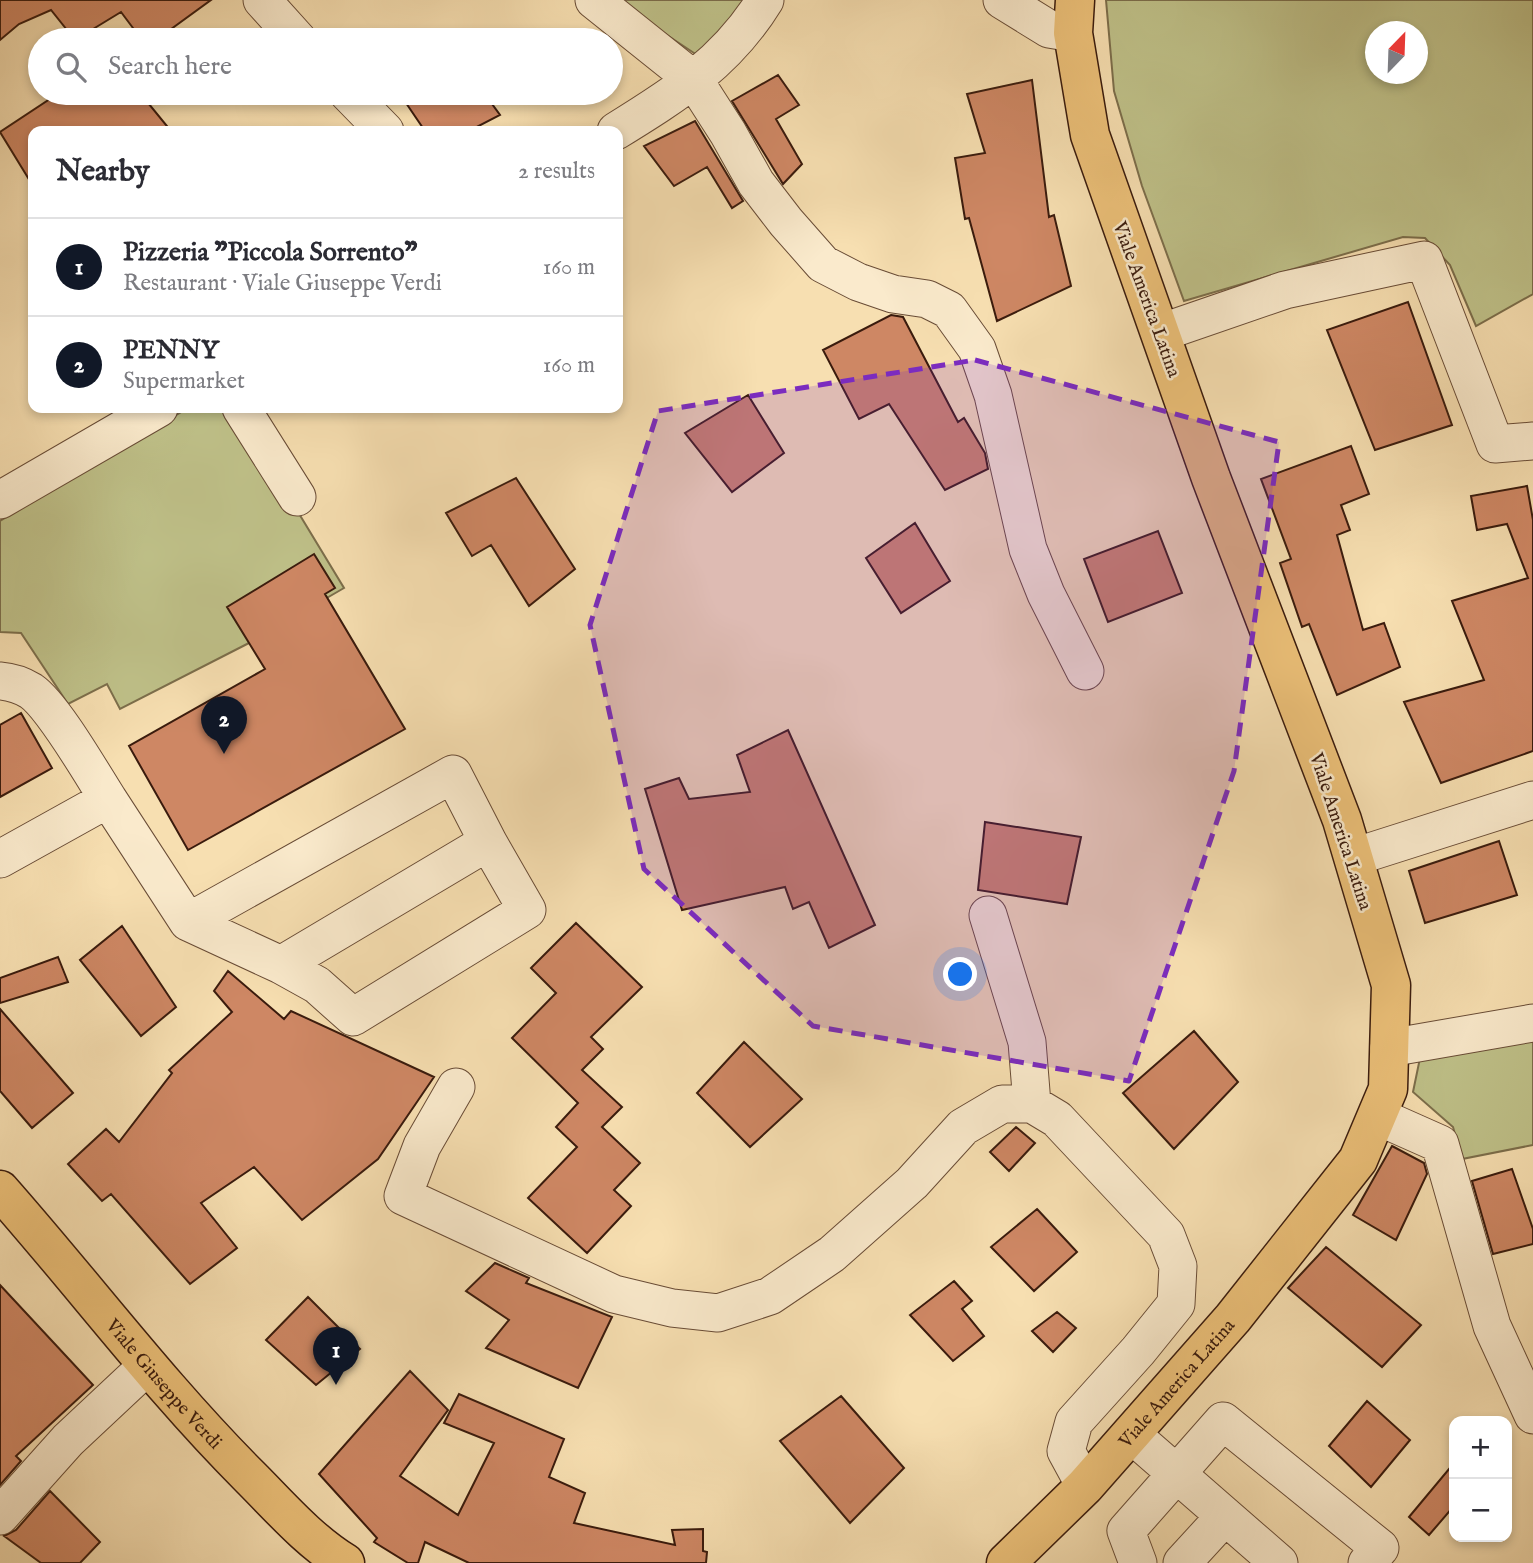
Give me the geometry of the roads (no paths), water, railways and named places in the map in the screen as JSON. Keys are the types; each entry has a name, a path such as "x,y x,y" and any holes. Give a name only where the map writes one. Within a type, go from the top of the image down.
{"main road":[{"name":"Viale America Latina","path":"1006,1563 1085,1486 1233,1318 1358,1160 1388,1089 1391,985 1354,857 1211,478 1090,135 1074,16"},
{"name":"Viale Giuseppe Verdi","path":"0,1190 147,1366 234,1461 320,1548 345,1563"},
{"path":"1040,1563 1085,1486"}],"street":[{"path":"262,0 287,28"},
{"path":"594,0 694,80 756,183 823,264 858,282 893,294 927,299 949,310 977,349 993,394 1028,549 1046,594 1085,671"},
{"path":"623,127 674,96 716,62 765,0"},
{"path":"1002,0 1049,29 1074,16"},
{"path":"360,105 380,126"},
{"path":"1160,332 1285,290 1424,260 1495,444 1533,441"},
{"path":"0,500 150,413"},
{"path":"244,413 297,497"},
{"path":"0,681 13,682 33,692 46,706 188,922 281,965 317,985 354,1017 527,910 453,774 188,922"},
{"path":"0,859 108,799"},
{"path":"1354,857 1533,800"},
{"path":"281,965 488,842"},
{"path":"988,915 1027,1042 1032,1104"},
{"path":"1389,1048 1533,1023"},
{"path":"456,1087 422,1146 403,1196 614,1294 672,1308 718,1313 770,1296 832,1254 912,1183 963,1127 1002,1104 1032,1104 1057,1119 1166,1235 1178,1266 1176,1304 1074,1422 1066,1451 1085,1486"},
{"path":"1377,1116 1440,1144 1492,1326 1533,1415"},
{"path":"0,1516 68,1440 147,1366"},
{"path":"1138,1563 1126,1531 1223,1421 1380,1548 1367,1563"},
{"path":"1130,1434 1279,1563"},
{"path":"1182,1563 1225,1516"}],"place":[{"name":"PENNY","path":"224,754"},
{"name":"Pizzeria \"Piccola Sorrento\"","path":"336,1385"}]}
